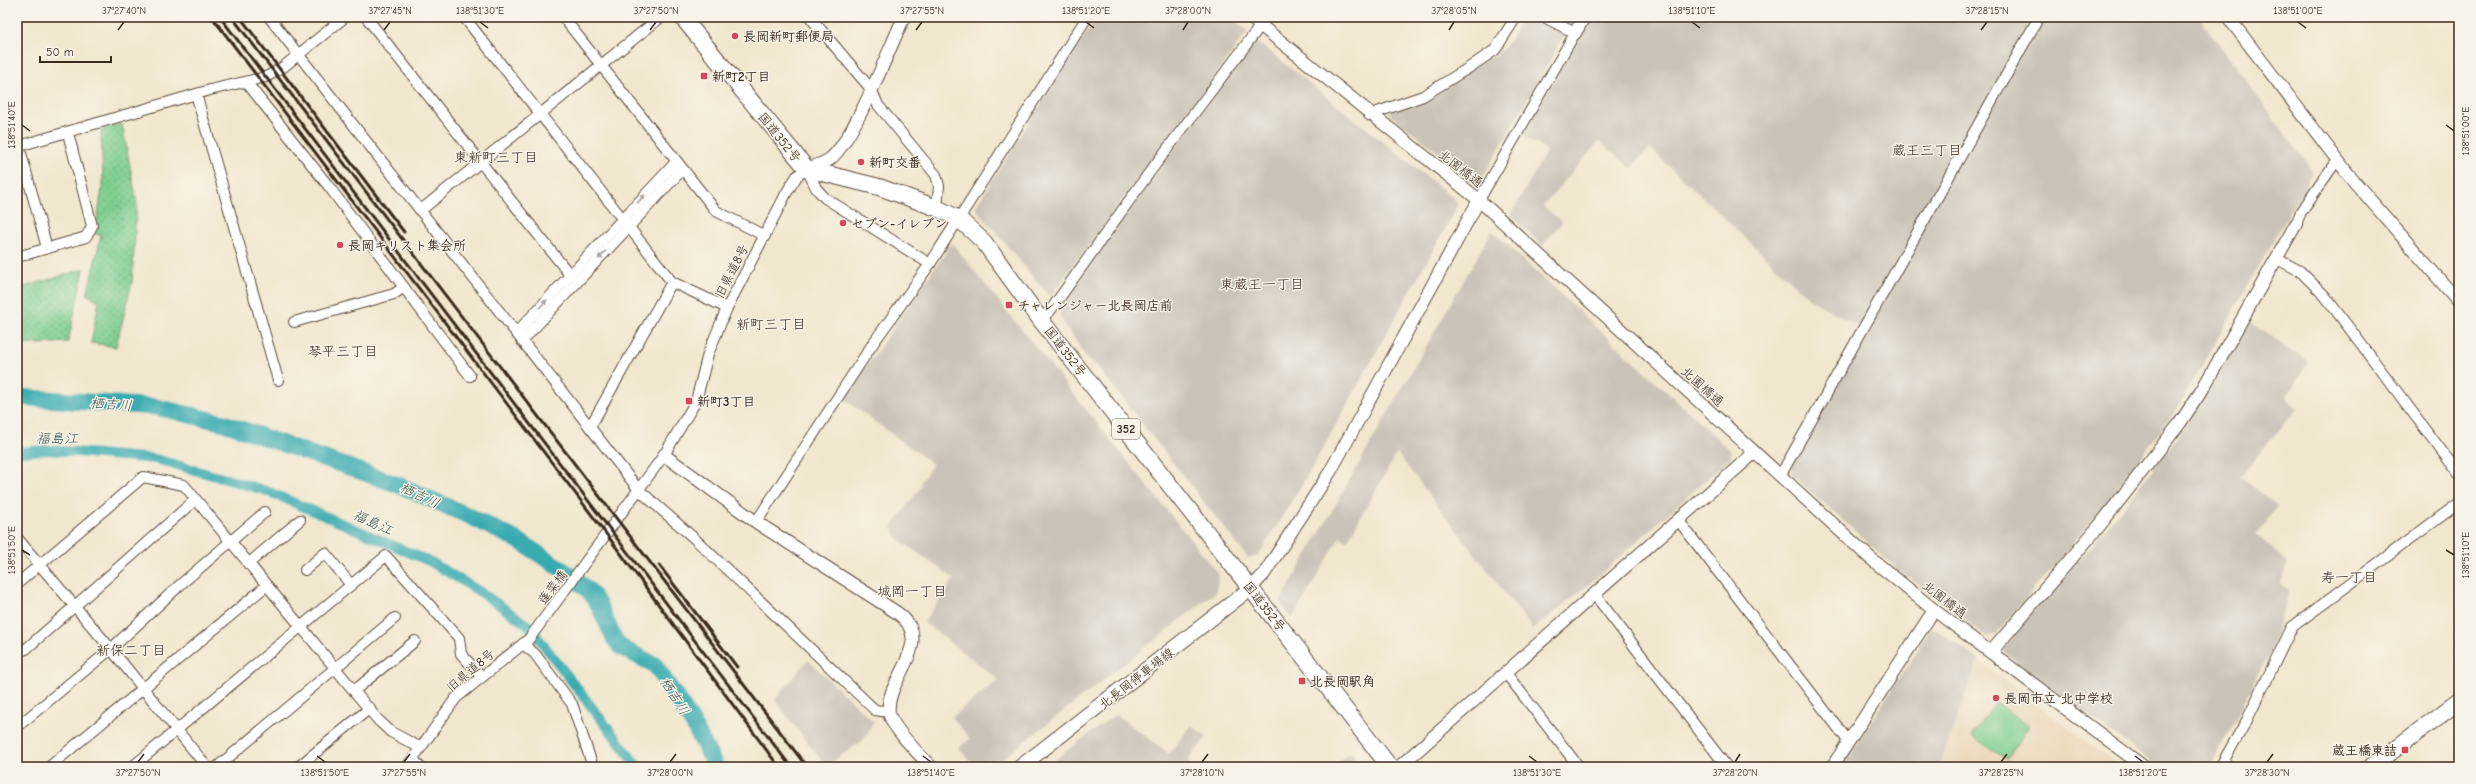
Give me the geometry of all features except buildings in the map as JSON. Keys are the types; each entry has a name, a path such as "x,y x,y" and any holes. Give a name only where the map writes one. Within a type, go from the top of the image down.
{"highway":[{"name":"国道352号","path":"682,17 807,168 879,187 937,208 959,219 984,242 1040,319 1390,767"},
{"path":"2371,767 2459,701"}],"main road":[{"name":"北長岡停車場線","path":"1020,767 1251,588"}],"street":[{"path":"269,17 639,490 695,539 875,710 889,712"},
{"path":"47,248 18,142 68,133 196,94 247,83 266,77 282,68 345,17"},
{"path":"366,17 570,275"},
{"path":"464,17 672,282 727,308"},
{"path":"562,17 716,211 765,236"},
{"path":"421,210 539,113 661,17"},
{"path":"810,17 871,89 878,106 936,175 939,186 937,208"},
{"name":"旧県道8号","path":"595,551 664,455 696,401 708,354 727,308 797,176 807,168 830,159 850,132 904,17"},
{"path":"756,522 874,342 930,264 1087,17"},
{"path":"1369,115 1423,96 1470,67 1495,50 1516,17"},
{"path":"1544,17 1575,33"},
{"path":"1251,588 1264,574 1330,472 1479,200 1584,17"},
{"path":"1780,476 2039,17"},
{"path":"2228,17 2337,160 2378,211 2459,302"},
{"path":"1040,319 1050,311 1258,19"},
{"name":"北園橋通","path":"1258,19 1369,115 1479,200 1754,453 1870,557 1934,610 2144,767"},
{"path":"247,83 330,188 470,376"},
{"path":"196,94 278,380"},
{"path":"17,257 86,237 92,226 68,133"},
{"path":"1990,652 2100,526 2180,423 2277,259 2301,212 2337,160"},
{"path":"519,337 679,166"},
{"path":"807,168 816,188 825,198 930,264"},
{"path":"519,337 570,275 625,223"},
{"path":"2277,259 2300,271 2325,296 2459,474"},
{"path":"590,427 672,282"},
{"path":"294,322 394,294 404,288"},
{"path":"1399,767 1754,453"},
{"path":"664,455 756,522 900,615 910,625 912,633 911,647 892,696 889,712 893,722 931,767"},
{"path":"17,584 143,477 184,485 298,627 355,690 378,720 391,732 419,747"},
{"path":"17,652 26,649 74,604 195,500"},
{"path":"2220,767 2247,720 2292,627 2459,503"},
{"path":"17,727 111,649 180,584 231,544 265,512"},
{"path":"248,564 300,520"},
{"path":"1679,520 1849,742"},
{"path":"17,538 74,604 207,767"},
{"name":"蓬菜橋","path":"526,642 549,614 595,551"},
{"path":"305,570 325,553 351,585"},
{"path":"132,767 177,731 298,627 386,556 459,638 461,654 482,677"},
{"path":"49,767 144,690 266,586"},
{"path":"1595,595 1727,767"},
{"path":"1832,767 1934,610"},
{"path":"217,767 395,618"},
{"path":"355,690 415,641"},
{"path":"526,642 572,704 593,767"},
{"name":"旧県道8号","path":"410,763 419,747 456,698 526,642"},
{"path":"1505,672 1579,767"},
{"path":"298,767 370,708"},
{"path":"410,763 420,767"}],"shaded area":[{"path":"1096,17 1229,17 1248,31 1050,297 975,208"},
{"path":"1523,17 1575,17 1483,177 1470,177 1388,113 1498,54 1509,42"},
{"path":"1590,17 2199,17 2313,172 2179,406 2106,504 1995,635 1987,637 1892,564 1793,476 1790,461 1859,326 1811,300 1650,148 1631,168 1599,141 1543,206 1562,222 1542,246 1511,215 1547,150 1522,136"},
{"path":"1254,39 1457,201 1457,207 1310,471 1258,556 1248,558 1097,366 1088,360 1061,318 1059,309"},
{"path":"1492,231 1731,451 1731,457 1593,581 1533,629 1397,453 1347,541 1340,537 1292,619 1280,602"},
{"path":"952,243 1219,575 1216,592 992,767 975,767 959,748 970,739 952,717 999,680 924,622 954,579 897,538 892,527 922,485 920,483 933,464 844,399"},
{"path":"2247,320 2308,362 2286,398 2297,409 2240,476 2278,507 2256,535 2288,562 2280,585 2290,590 2274,643 2211,767 2158,767 2047,686 2002,650 2041,601 2102,534 2182,432"},
{"path":"1930,630 1937,630 1978,660 1939,767 1842,767"},
{"path":"808,660 874,722 863,740 826,766 775,700"},
{"name":"長岡市立 北中学校","path":"1978,660 2120,767 1939,767"},
{"path":"1116,714 1169,754 1191,725 1207,736 1188,761 1192,767 1045,767"},
{"path":"1351,752 1362,767 1332,767"}],"green space":[{"path":"122,124 137,203 132,282 116,347 91,343 99,301 87,295 101,235 95,234 103,182 101,130"},
{"path":"84,269 68,342 19,345 17,289"},
{"path":"1995,703 2029,726 2006,759 1972,736"}],"waterway":[{"name":"栖吉川","path":"17,397 156,407 224,423 396,484 467,515 519,541 569,574 589,591 597,602 615,640 622,648 655,665 691,720 716,767"},
{"name":"福島江","path":"17,452 47,450 155,459 267,491 431,562 482,593 529,626 638,767"}],"railway":[{"path":"212,17 607,535 779,767"},
{"path":"220,17 791,767"},
{"path":"232,17 807,767"},
{"path":"240,17 404,232"},
{"path":"659,565 737,667"}],"place":[{"name":"長岡新町郵便局","path":"735,36"},
{"name":"新町2丁目","path":"704,76"},
{"name":"新町交番","path":"861,162"},
{"name":"セブン-イレブン","path":"843,223"},
{"name":"長岡キリスト集会所","path":"340,245"},
{"name":"チャレンジャー北長岡店前","path":"1009,305"},
{"name":"新町3丁目","path":"689,401"},
{"name":"北長岡駅角","path":"1302,681"},
{"name":"長岡市立 北中学校","path":"1996,698"},
{"name":"蔵王橋東詰","path":"2405,750"}],"district":[{"name":"蔵王三丁目","path":"1927,150"},
{"name":"東新町三丁目","path":"496,157"},
{"name":"東蔵王一丁目","path":"1262,284"},
{"name":"新町三丁目","path":"771,324"},
{"name":"琴平三丁目","path":"343,351"},
{"name":"寿一丁目","path":"2349,577"},
{"name":"城岡一丁目","path":"912,591"},
{"name":"新保二丁目","path":"131,650"}]}
